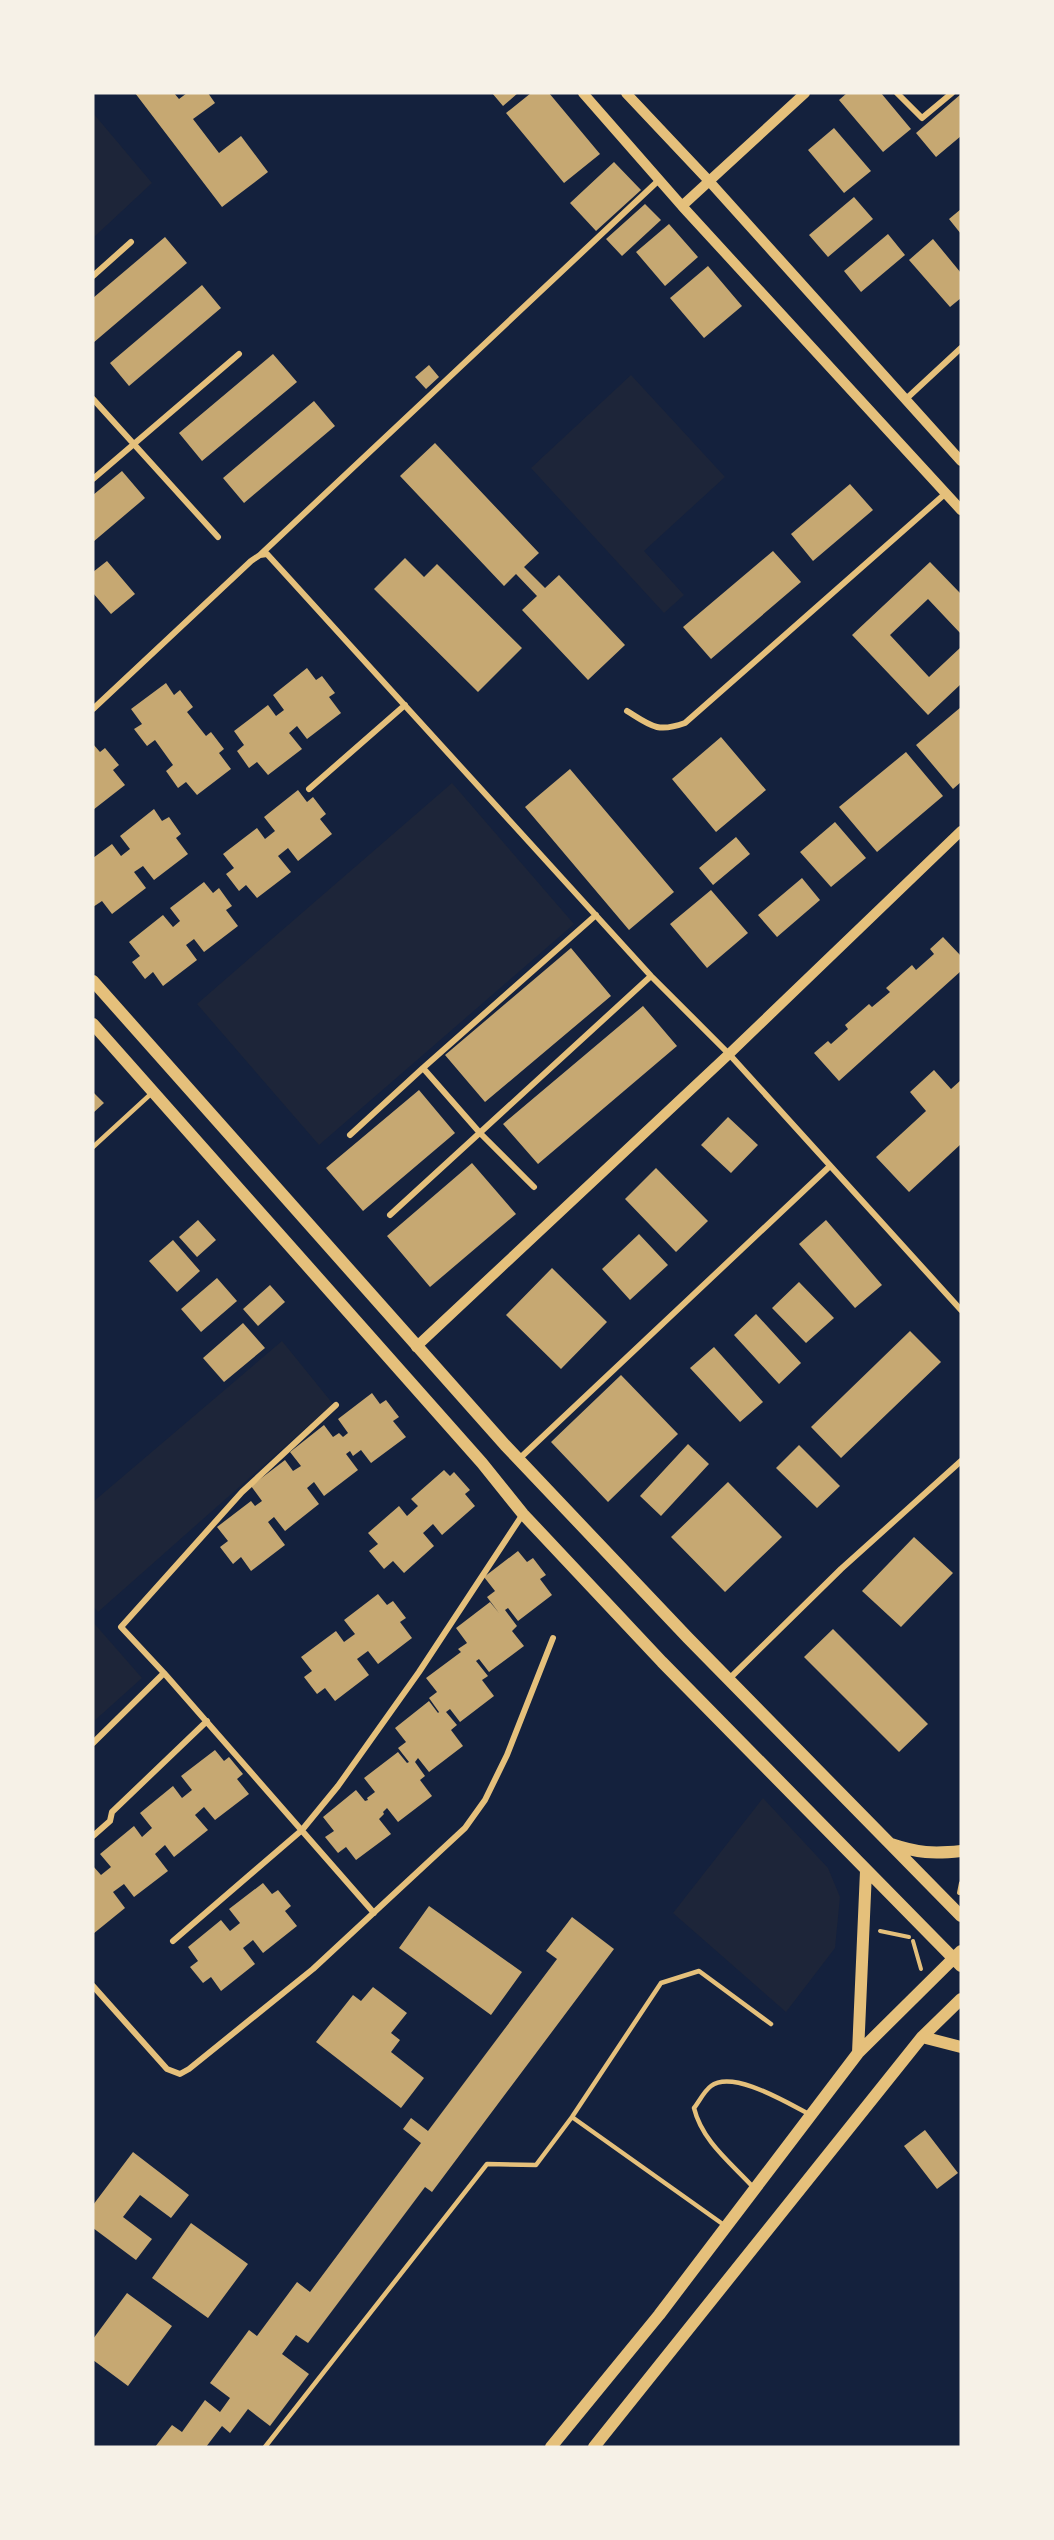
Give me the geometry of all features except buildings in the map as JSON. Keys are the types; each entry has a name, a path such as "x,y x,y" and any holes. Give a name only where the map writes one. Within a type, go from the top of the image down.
{"main road":[{"path":"93,981 416,1347 518,1459 961,1916"},
{"path":"93,1024 483,1463 523,1514 662,1662 866,1871 958,1959 858,2053 659,2316 551,2447"},
{"path":"890,1844 918,1853 961,1851"},
{"path":"858,2053 866,1871"},
{"path":"594,2447 922,2037 961,1999"},
{"path":"922,2037 961,2047"}],"street":[{"path":"583,93 682,207 961,510"},
{"path":"626,93 709,181 961,461"},
{"path":"682,207 805,93"},
{"path":"897,93 922,118 952,93"},
{"path":"93,709 659,180"},
{"path":"93,276 131,242"},
{"path":"906,399 961,348"},
{"path":"93,479 239,354"},
{"path":"93,399 218,537"},
{"path":"627,711 655,728 670,728 685,723 946,493"},
{"path":"260,555 267,554 273,558 651,976 729,1054 961,1310"},
{"path":"309,789 405,705"},
{"path":"416,1347 729,1054 961,831"},
{"path":"350,1135 596,915"},
{"path":"390,1215 651,976"},
{"path":"423,1068 480,1132 534,1187"},
{"path":"518,1459 830,1166"},
{"path":"336,1405 242,1492 123,1622 121,1627 207,1721 374,1913"},
{"path":"729,1679 841,1569 961,1461"},
{"path":"173,1941 302,1830 338,1786 419,1672 523,1514"},
{"path":"93,1986 168,2069 180,2074 313,1969 465,1828 480,1808 507,1755 553,1638"},
{"path":"93,1743 164,1673"},
{"path":"93,1836 110,1821 112,1812 207,1721"}],"lane":[{"path":"93,1147 153,1092"},
{"path":"265,2447 487,2164 536,2165 572,2117 661,1983 699,1971 771,2024"},
{"path":"755,2189 708,2140 698,2124 694,2108 710,2086 722,2081 744,2083 811,2115"},
{"path":"572,2117 727,2227"}],"path":[{"path":"880,1931 912,1937 921,1969"}],"shaded area":[{"path":"93,113 152,183 93,238"},
{"path":"631,375 725,477 644,551 684,595 664,613 531,468"},
{"path":"452,783 574,924 319,1145 197,1004"},
{"path":"282,1341 333,1404 98,1612 93,1606 93,1502"},
{"path":"93,1622 142,1678 93,1722"},
{"path":"763,1798 828,1868 840,1897 835,1948 786,2012 673,1913"}]}
